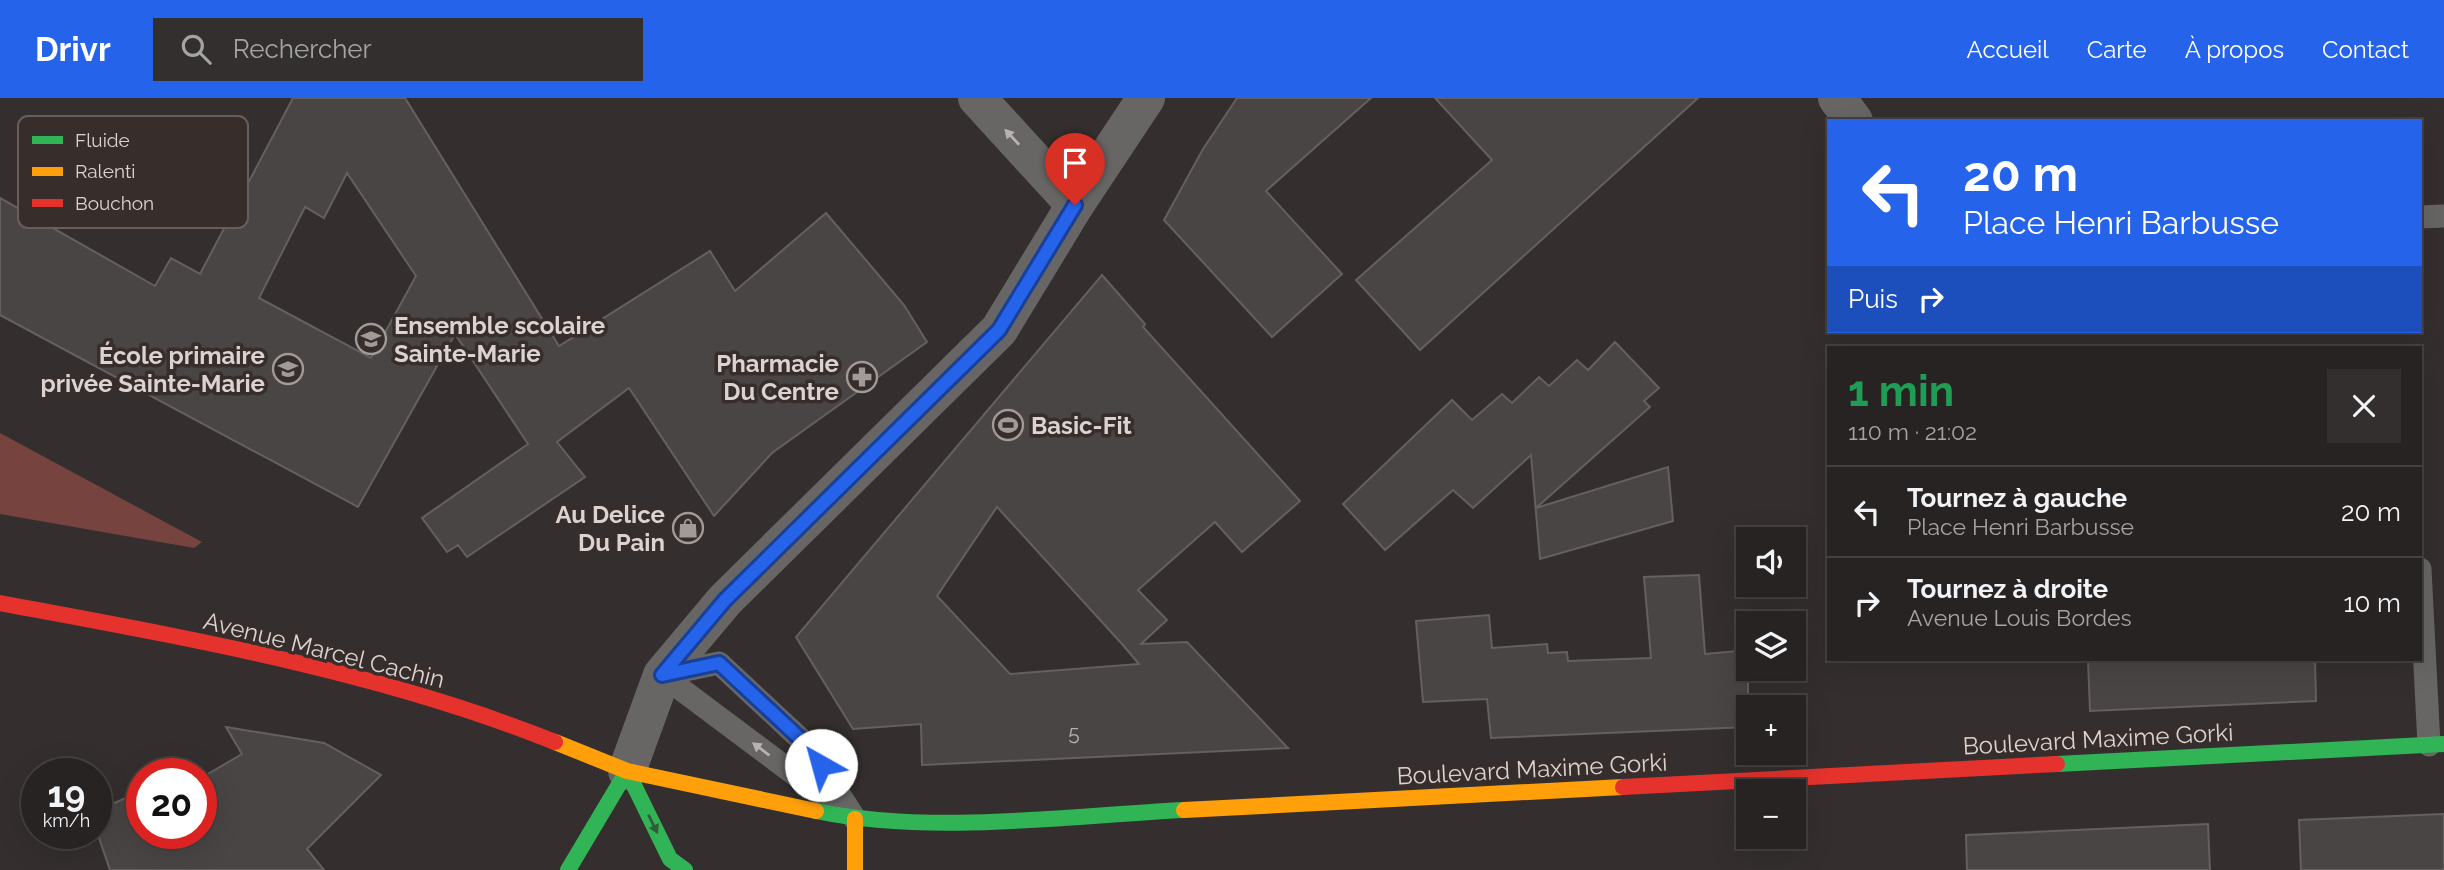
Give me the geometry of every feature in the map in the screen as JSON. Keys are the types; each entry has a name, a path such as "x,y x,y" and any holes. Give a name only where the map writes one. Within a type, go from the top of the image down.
{"main road":[{"name":"Avenue Marcel Cachin","path":"0,603 208,642 390,688 531,733 628,771"},
{"name":"Boulevard Maxime Gorki","path":"628,771 855,819 922,823 2436,745"},
{"path":"568,870 628,771"},
{"path":"628,771 670,859 685,870"},
{"path":"855,819 855,870"}],"street":[{"path":"977,98 1075,205"},
{"path":"628,771 662,675 725,600 999,330 1075,205 1146,98"},
{"path":"1837,98 1853,119"}],"lane":[{"path":"2422,217 2444,216"},
{"path":"2422,591 2436,745"},
{"path":"662,675 719,663 809,747 855,819"},
{"path":"662,675 855,819"}],"shaded area":[{"path":"0,433 202,542 194,548 0,514"}],"building":[{"path":"293,98 405,98 559,346 710,251 735,291 826,213 904,305 927,342 772,453 714,516 629,388 557,442 585,477 467,557 458,545 447,552 422,518 528,444 455,334 358,507 0,315 0,198 18,208 18,228 53,228 155,286 171,258 200,274 224,228 248,228 248,183","holes":["347,173 416,276 371,358 259,298 305,207 324,218"]},
{"path":"1237,98 1371,98 1266,191 1342,274 1272,337 1164,220 1203,149"},
{"path":"1435,98 1698,98 1420,350 1356,280 1492,160"},
{"path":"1102,275 1145,324 1143,327 1300,501 1242,552 1215,522 1138,590 1167,620 1141,644 1187,642 1288,748 922,765 921,724 853,729 796,637","holes":["997,507 1139,664 1010,674 937,596"]},
{"path":"1615,342 1659,388 1644,401 1650,407 1536,508 1668,467 1673,521 1540,559 1531,455 1473,508 1453,490 1385,550 1343,504 1452,400 1472,420 1502,394 1512,403 1539,377 1549,386 1577,360 1588,370"},
{"path":"1699,575 1705,654 1736,651 1736,681 1748,681 1748,695 1736,695 1736,728 1491,738 1487,699 1423,702 1416,621 1489,615 1492,648 1547,644 1548,653 1567,652 1568,661 1651,658 1644,577"},
{"path":"2088,661 2315,661 2316,701 2090,711"},
{"path":"226,727 324,743 381,775 307,849 324,870 110,870 103,849 112,849 112,804 126,798 126,849 217,849 217,769 242,754"},
{"path":"2444,814 2444,870 2301,870 2299,820"},
{"path":"2208,824 2210,870 1967,870 1966,835"}],"traffic: fast":[{"path":"2057,764 2444,744"},
{"path":"627,771 670,859 685,870"},
{"path":"568,870 627,771"},
{"path":"816,811 905,822 952,823 1184,810"}],"traffic: slow":[{"path":"555,742 627,771 816,811"},
{"path":"1184,810 1623,787"},
{"path":"855,819 855,870"}],"traffic: jam":[{"path":"0,603 141,629 351,676 420,695 555,742"},
{"path":"1623,787 2057,764"}],"place":[{"name":"Ensemble scolaire Sainte-Marie","path":"371,339"},
{"name":"École primaire privée Sainte-Marie","path":"288,369"},
{"name":"Pharmacie Du Centre","path":"862,377"},
{"name":"Basic-Fit","path":"1008,425"},
{"name":"Au Delice Du Pain","path":"688,528"}],"route":[{"path":"821,765 809,747 719,663 662,675 725,600 999,330 1075,205"}]}
